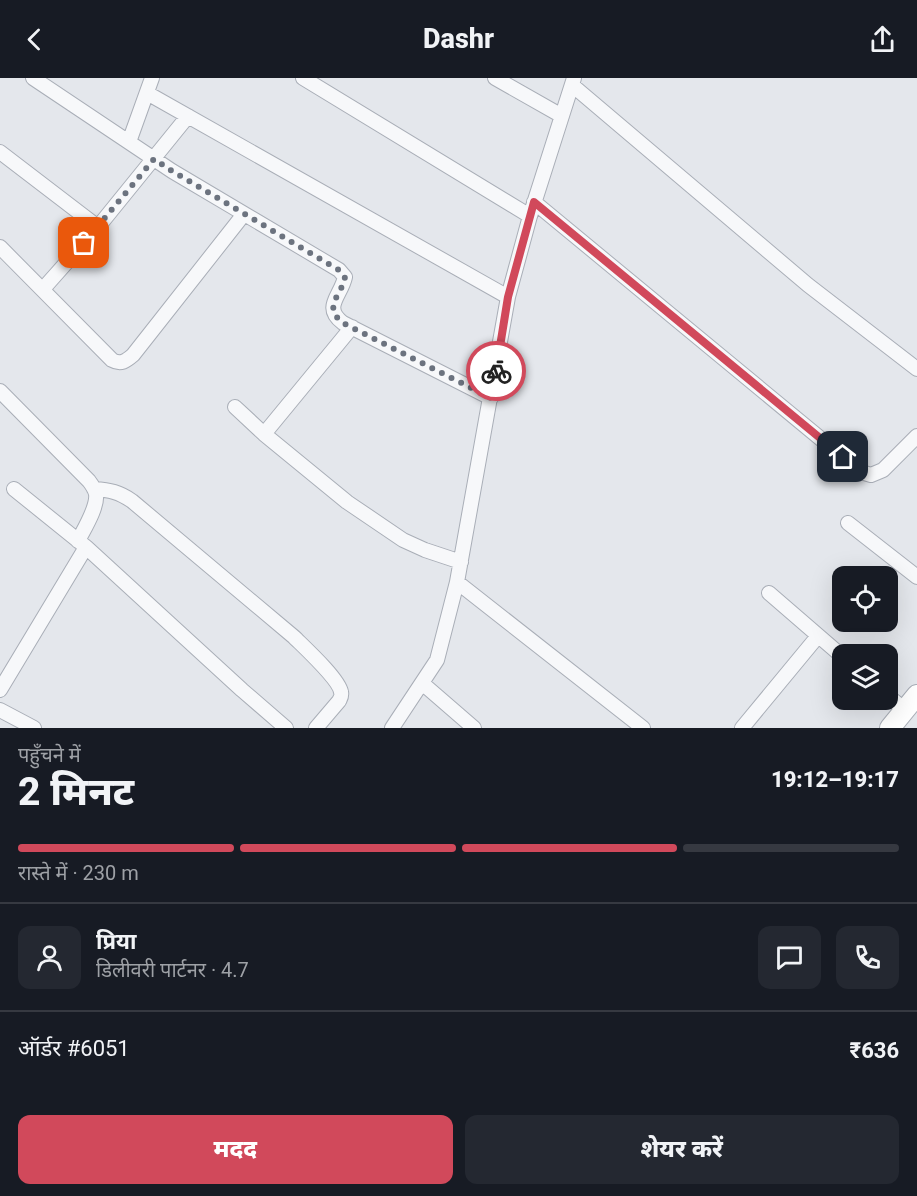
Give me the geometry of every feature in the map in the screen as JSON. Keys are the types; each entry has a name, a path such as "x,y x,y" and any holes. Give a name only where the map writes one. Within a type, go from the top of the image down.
{"street":[{"path":"33,78 154,159 342,273 345,278 344,283 333,303 334,314 338,319 491,398"},
{"path":"129,142 153,78"},
{"path":"303,78 532,209 861,472 871,475 883,470 917,437"},
{"path":"495,78 562,116"},
{"path":"392,728 437,660 458,582 508,297 532,209 573,81 808,285 917,369"},
{"path":"147,93 508,297"},
{"path":"42,289 98,227 188,116"},
{"path":"0,152 98,227"},
{"path":"0,247 112,360 121,362 133,355 244,214"},
{"path":"264,434 352,327"},
{"path":"0,392 89,481 96,495 82,544 0,690"},
{"path":"235,406 264,434 347,502 403,540 461,562"},
{"path":"14,489 82,544 286,728"},
{"path":"94,489 114,491 132,501 294,637 317,661 338,684 341,692 339,701 316,728"},
{"path":"848,523 917,577"},
{"path":"458,582 643,728"},
{"path":"769,593 832,648"},
{"path":"742,728 818,636"},
{"path":"422,683 474,728"},
{"path":"891,728 911,703"},
{"path":"0,710 34,728"}],"way so far":[{"path":"84,243 154,159 339,270 345,278 333,303 333,309 334,314 343,323 491,398 496,371"}],"route":[{"path":"496,371 508,297 534,202 843,457"}]}
